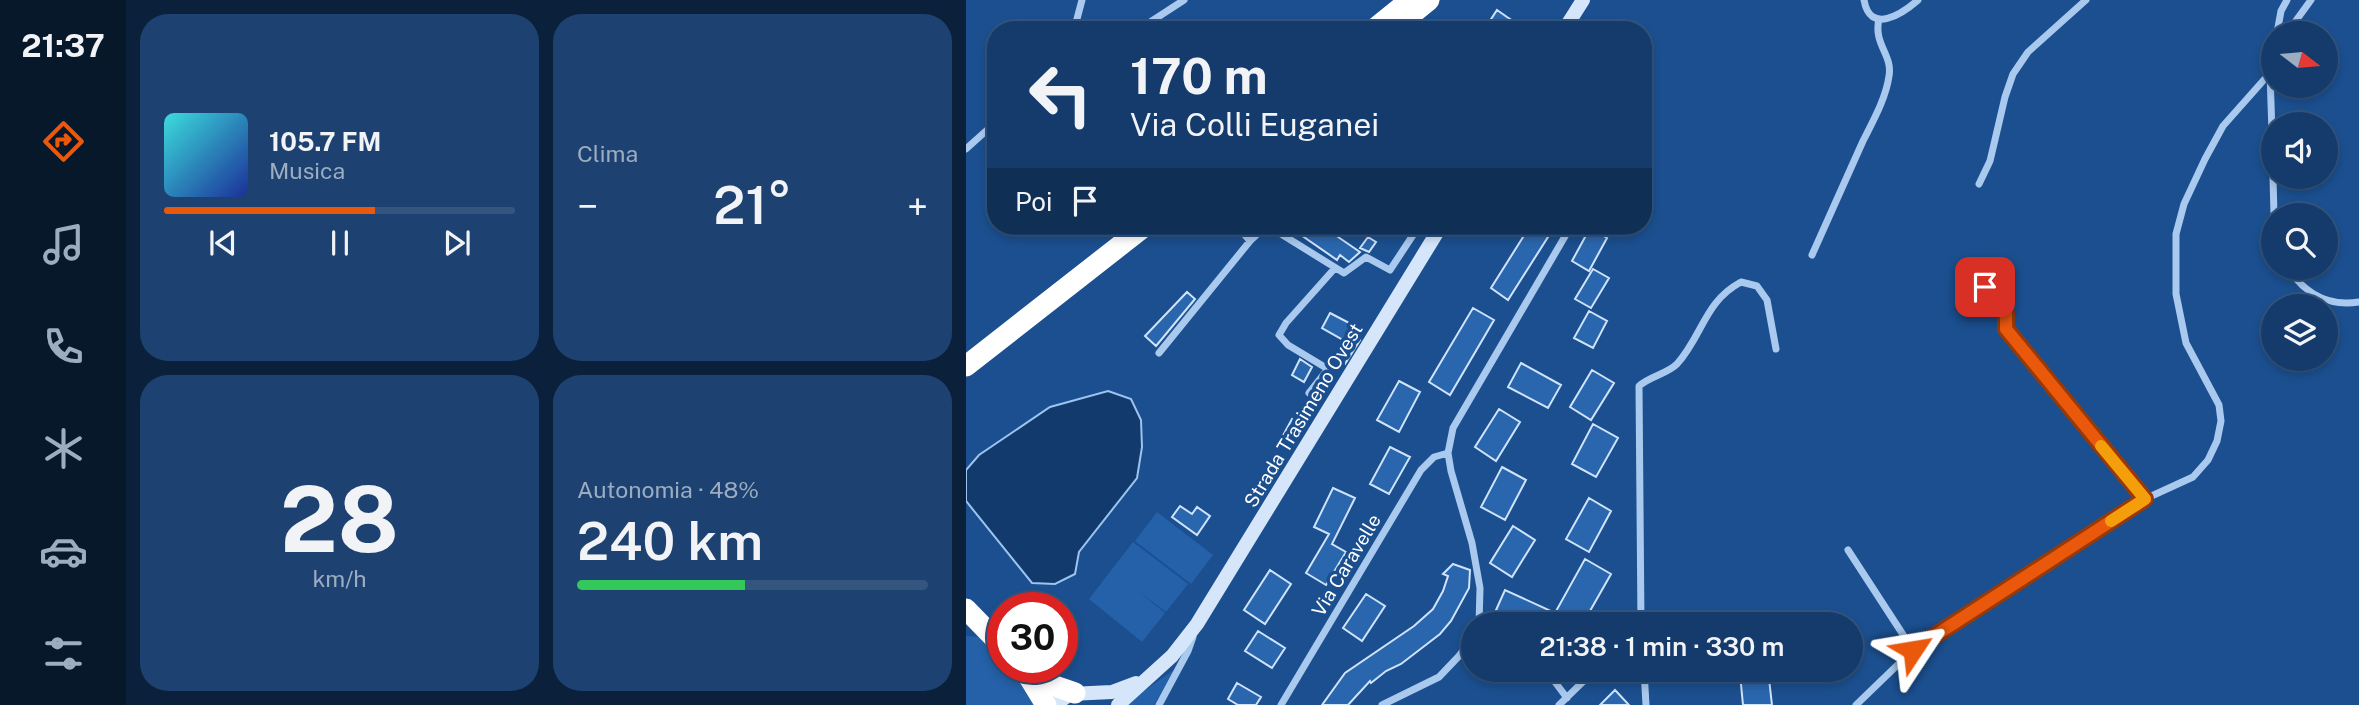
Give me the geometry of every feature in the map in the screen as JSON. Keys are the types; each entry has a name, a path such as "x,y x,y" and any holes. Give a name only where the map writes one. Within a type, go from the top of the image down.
{"highway":[{"path":"1384,21 1410,0"},
{"path":"1403,21 1429,0"},
{"path":"966,351 1114,235"},
{"path":"966,366 1133,235"},
{"path":"966,609 987,630"},
{"path":"966,636 987,641"},
{"path":"1032,683 1046,705"},
{"path":"1046,683 1079,693"}],"main road":[{"path":"1570,21 1583,0"},
{"name":"Strada Trasimeno Ovest","path":"1118,705 1172,656 1198,624 1436,235"},
{"path":"1055,705 1065,696 1112,692 1144,680"},
{"path":"1079,693 1092,697 1099,705"}],"street":[{"path":"1076,21 1082,0"},
{"path":"1152,21 1184,0"},
{"path":"1864,0 1868,11 1879,19 1891,19 1902,14 1918,0"},
{"path":"1979,184 1990,161 2013,74 2028,52 2086,0"},
{"path":"2279,21 2287,0"},
{"path":"2296,21 2311,0"},
{"path":"1812,256 1880,105 1890,74 1887,57 1878,40 1879,19"},
{"path":"1856,705 1913,650 2145,499 2193,477 2208,460 2217,441 2221,421 2219,405 2186,343 2176,294 2176,234 2190,193 2224,126 2261,83"},
{"path":"966,149 987,130"},
{"path":"1245,235 1250,241"},
{"path":"1159,352 1256,235"},
{"path":"1283,235 1344,273 1366,257 1390,270 1413,235"},
{"path":"1479,612 1480,588 1472,543 1448,453 1453,428 1566,235"},
{"path":"1309,393 1328,369 1288,345 1279,335 1286,323 1335,268"},
{"path":"2295,280 2313,295 2335,303 2359,302"},
{"path":"1641,612 1639,386 1648,378 1674,367 1714,304 1725,291 1741,282 1756,286 1767,300 1776,349"},
{"path":"1985,287 2006,313 2006,329 2145,499"},
{"name":"Via Caravelle","path":"1281,705 1421,470 1434,457 1448,453"},
{"path":"1848,550 1913,650"},
{"path":"1159,705 1188,651 1198,624"},
{"path":"1382,705 1438,677 1461,653"},
{"path":"1555,682 1567,698"},
{"path":"1559,705 1583,682"},
{"path":"1645,682 1646,705"}],"shaded area":[{"path":"1108,391 1131,399 1141,420 1142,447 1137,478 1079,552 1075,574 1055,584 1032,583 966,501 966,470 979,455 1050,407"},
{"path":"1157,512 1213,555 1191,584 1135,541"},
{"path":"1133,542 1188,584 1166,612 1138,591 1165,613 1142,642 1089,599"},
{"path":"966,636 987,640 987,683 1031,683 1044,705 966,705"},
{"path":"1174,670 1154,705 1126,705 1129,701"}],"building":[{"path":"1497,10 1513,21 1490,21"},
{"path":"1301,235 1335,235 1360,252 1349,262 1340,255 1337,260"},
{"path":"1524,235 1549,235 1508,300 1491,288"},
{"path":"1586,235 1602,235 1607,238 1589,271 1572,261"},
{"path":"1368,237 1376,242 1369,252 1360,248"},
{"path":"1593,269 1609,278 1591,308 1575,299"},
{"path":"1187,292 1195,299 1156,346 1145,336"},
{"path":"1473,308 1494,320 1450,395 1429,382"},
{"path":"1589,311 1607,321 1593,348 1574,338"},
{"path":"1330,313 1353,325 1345,341 1322,328"},
{"path":"1349,334 1360,340 1345,364 1335,359"},
{"path":"1300,359 1312,367 1304,382 1292,375"},
{"path":"1521,363 1561,385 1548,408 1508,387"},
{"path":"1592,370 1614,383 1591,420 1570,407"},
{"path":"1399,381 1420,392 1399,432 1377,420"},
{"path":"1499,409 1520,422 1496,461 1475,447"},
{"path":"1292,419 1304,425 1292,447 1280,441"},
{"path":"1593,424 1618,438 1596,477 1572,464"},
{"path":"1390,447 1410,457 1389,494 1370,484"},
{"path":"1502,467 1526,480 1505,520 1481,507"},
{"path":"1333,488 1355,498 1332,544 1346,552 1326,585 1306,573 1329,534 1314,527"},
{"path":"1589,498 1611,511 1589,552 1566,539"},
{"path":"1180,506 1192,514 1197,507 1210,516 1197,535 1172,517"},
{"path":"1513,526 1535,540 1512,577 1490,563"},
{"path":"1585,559 1611,574 1589,612 1556,612"},
{"path":"1453,564 1470,570 1469,588 1451,621 1440,634 1401,664 1386,671 1371,683 1370,681 1348,705 1322,705 1345,673 1414,626 1433,609 1448,576 1443,574"},
{"path":"1270,570 1291,584 1265,624 1244,610"},
{"path":"1505,590 1553,612 1500,612 1496,610"},
{"path":"1366,594 1385,606 1362,641 1343,628"},
{"path":"1258,631 1285,648 1272,668 1245,651"},
{"path":"1741,682 1769,682 1772,705 1743,705"},
{"path":"1237,683 1261,697 1256,705 1238,705 1228,699"},
{"path":"1615,690 1629,705 1600,705"}],"slow traffic":[{"path":"2101,446 2145,499 2111,521"}],"route":[{"path":"1913,650 2145,499 2006,329 2006,313 1985,287"}]}
